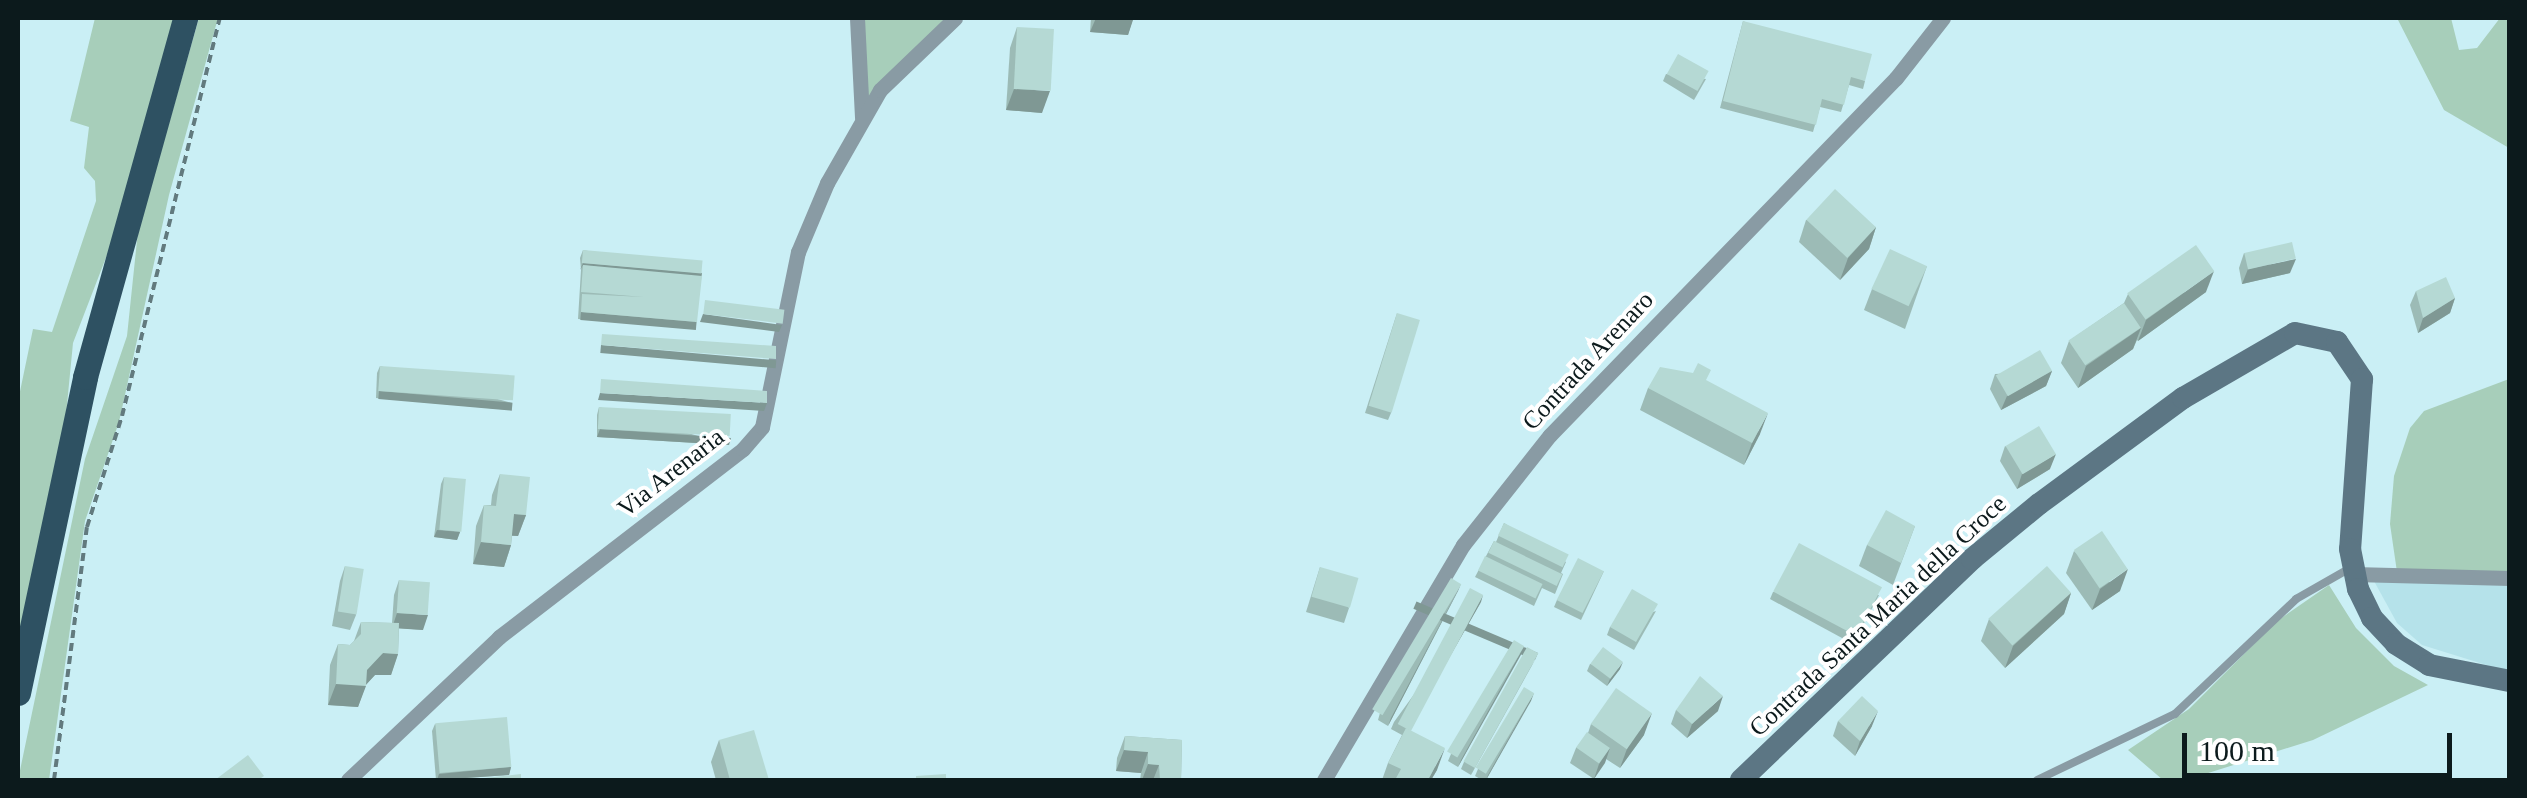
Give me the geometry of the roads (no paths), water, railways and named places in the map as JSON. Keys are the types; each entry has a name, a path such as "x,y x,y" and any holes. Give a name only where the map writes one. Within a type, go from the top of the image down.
{"highway":[{"path":"18,693 85,376 185,18"}],"main road":[{"name":"Contrada Santa Maria della Croce","path":"1741,780 1972,560 2040,504 2182,398 2296,333 2338,342 2362,380 2352,570 2372,618 2412,656 2450,672 2510,681"}],"street":[{"path":"857,18 862,118"},
{"name":"Via Arenaria","path":"348,780 499,637 743,450 762,427 798,252 862,118 880,90 955,18"},
{"name":"Contrada Arenaro","path":"1324,780 1463,545 1550,435 1896,78 1943,18"},
{"path":"2352,570 2510,578"}],"lane":[{"path":"2037,780 2175,714 2296,599 2352,570"}]}
